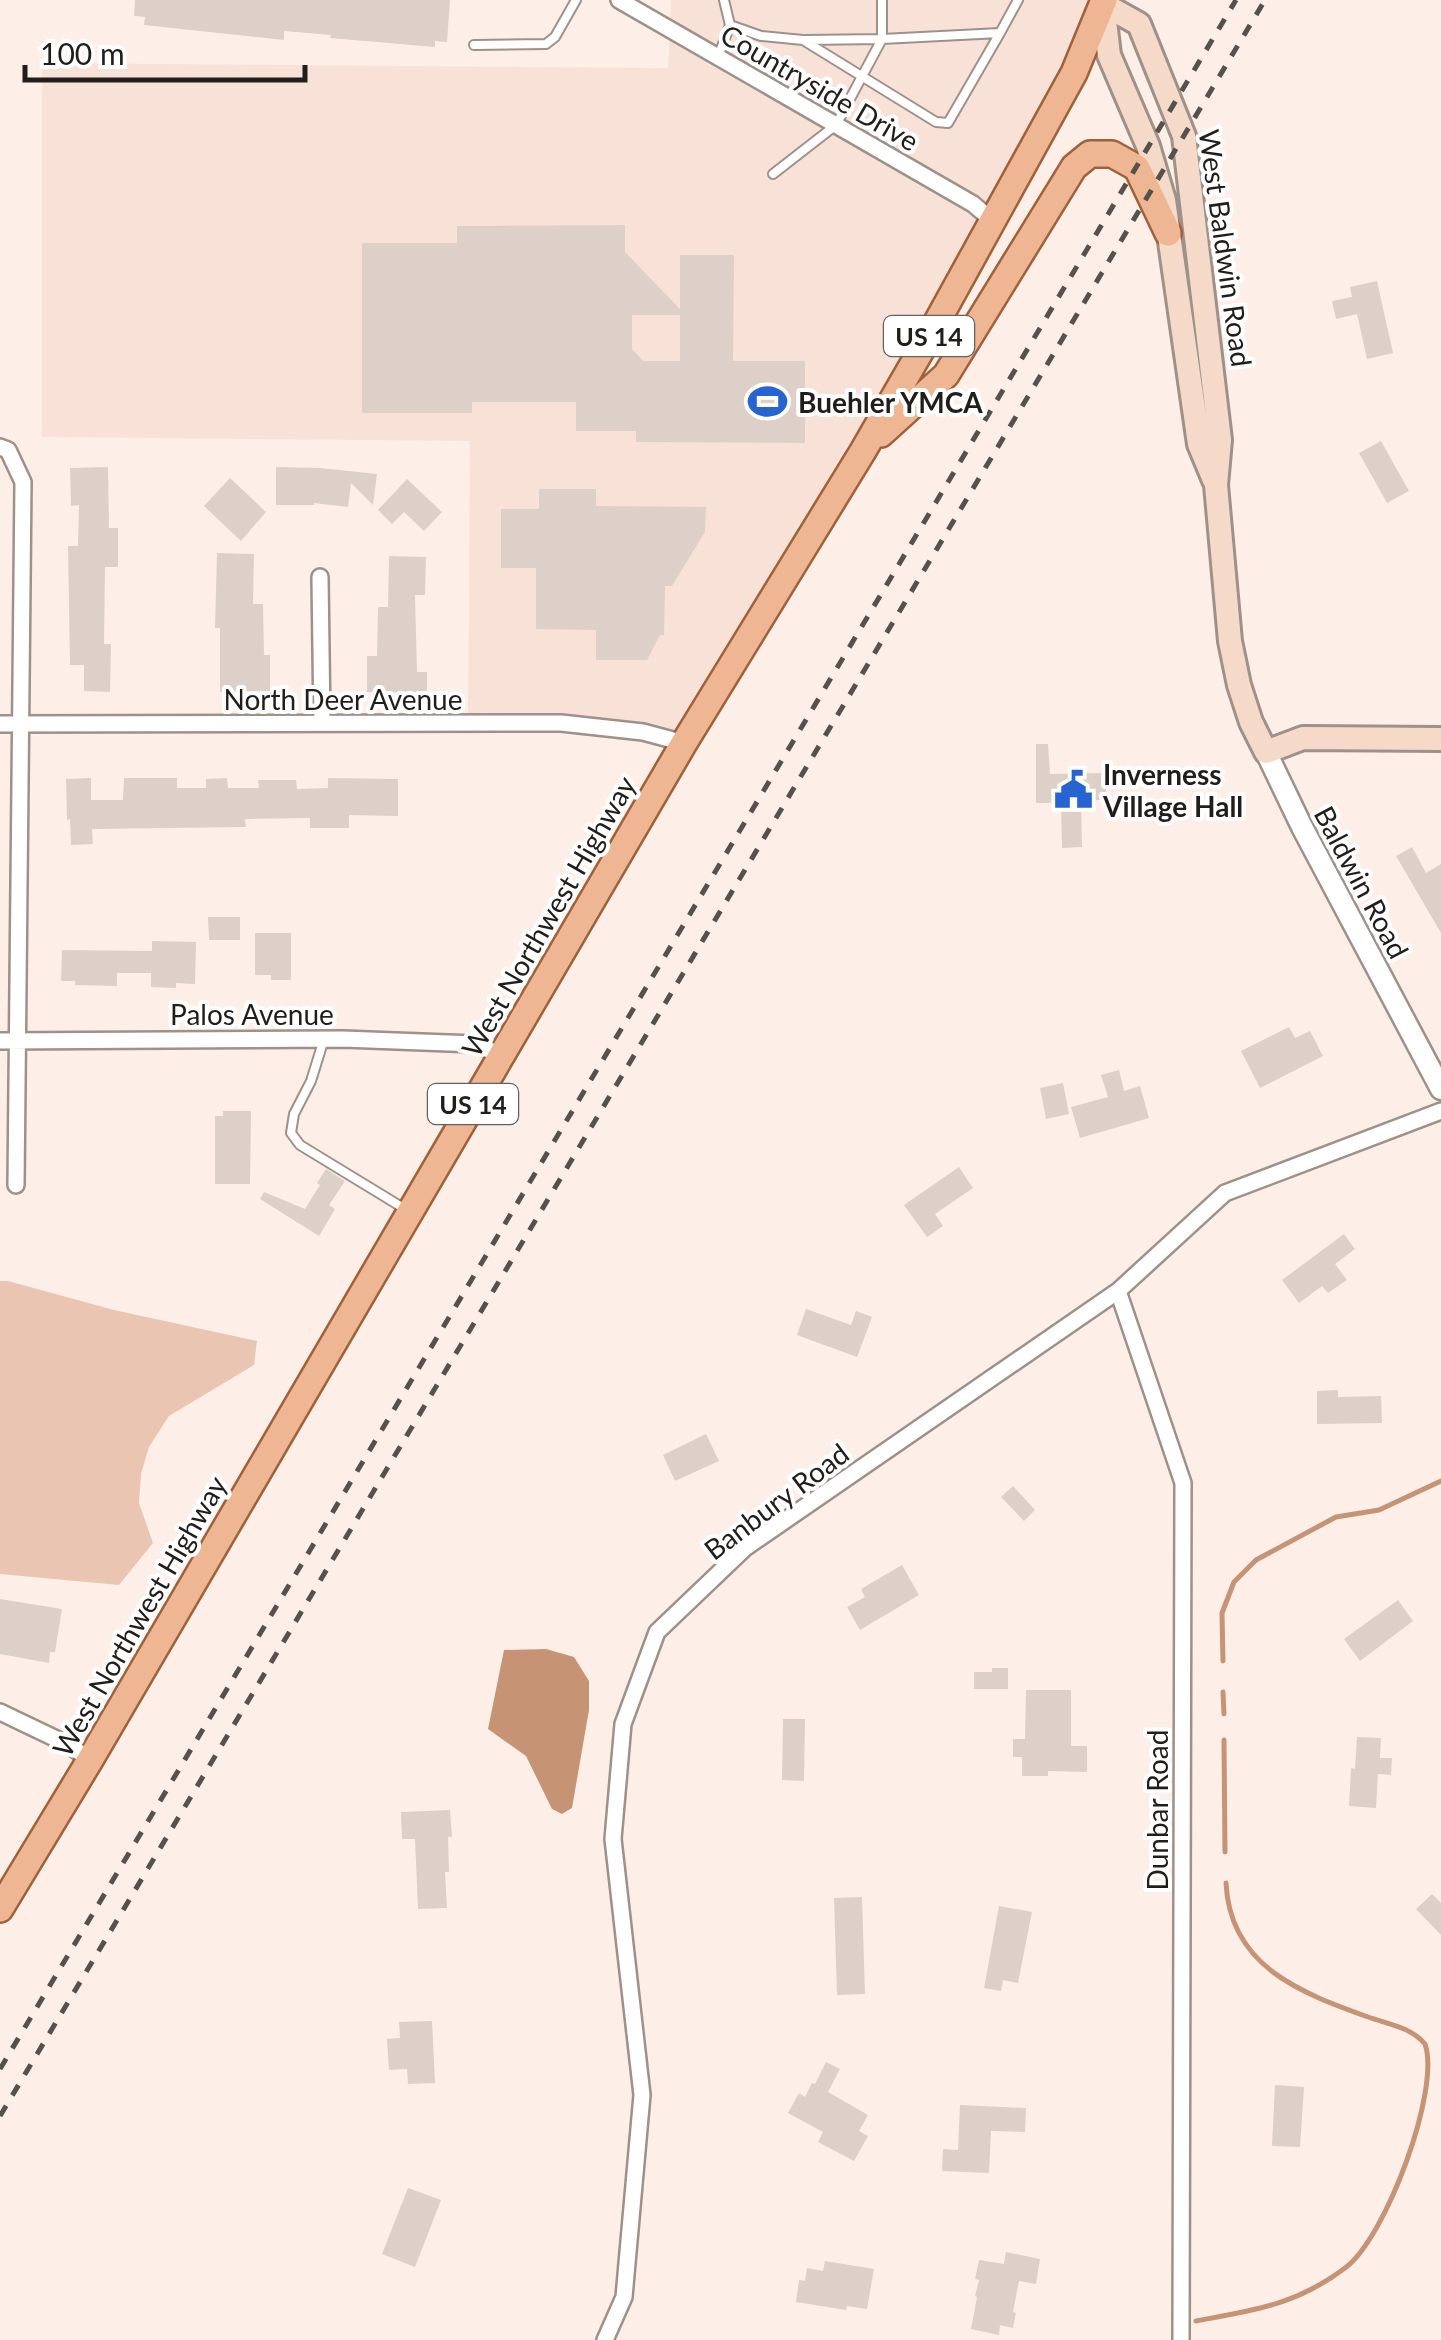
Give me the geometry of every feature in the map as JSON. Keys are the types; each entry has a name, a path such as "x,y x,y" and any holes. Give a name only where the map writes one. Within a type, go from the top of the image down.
{"main road":[{"name":"West Northwest Highway","path":"0,1908 684,743 863,451 1074,73 1103,2"},
{"name":"West Baldwin Road","path":"1103,2 1109,55 1154,162 1164,200 1199,444 1216,485"},
{"name":"West Baldwin Road","path":"1103,2 1139,24 1184,136 1220,440 1216,485 1230,641 1239,685 1266,752"},
{"path":"863,451 946,376 1074,167 1090,154 1112,154 1137,168 1168,233"},
{"path":"1266,752 1303,738 1441,739"}],"street":[{"name":"Countryside Drive","path":"619,0 973,204 993,220"},
{"path":"4,449 23,482 20,724 8,1041 16,1185"},
{"path":"320,577 322,724"},
{"name":"North Deer Avenue","path":"0,724 561,724 644,732 684,743"},
{"name":"Baldwin Road","path":"1266,752 1441,1089"},
{"name":"Palos Avenue","path":"8,1041 324,1039 474,1044 502,1055"},
{"name":"Banbury Road","path":"605,2340 624,2297 642,2095 613,1839 623,1724 656,1632 745,1548 1118,1291 1225,1194 1441,1111"},
{"name":"Dunbar Road","path":"1118,1291 1182,1482 1181,2340"},
{"path":"0,1712 69,1745 90,1760"}],"lane":[{"path":"474,45 546,44 555,37 576,0"},
{"path":"718,57 730,25 724,0"},
{"path":"773,174 836,124 882,39 882,0"},
{"path":"803,40 936,122 948,123 1018,0"},
{"path":"730,25 760,36 803,40 1000,32"},
{"path":"324,1039 290,1133 300,1145 409,1211"}],"shaded area":[{"path":"671,0 1104,0 1074,73 684,743 643,732 468,723 470,441 42,437 42,63 668,68"},
{"path":"0,1281 257,1341 254,1365 169,1416 149,1447 141,1474 139,1503 153,1543 119,1585 0,1574"},
{"path":"546,1649 574,1657 589,1681 589,1710 572,1808 562,1814 552,1809 526,1756 488,1729 504,1650"}],"building":[{"path":"135,0 450,0 447,42 435,41 435,47 284,31 284,40 144,25 145,17 134,16"},
{"path":"625,225 625,252 680,309 680,255 734,255 733,361 805,361 805,443 636,442 636,431 576,431 576,402 472,402 472,413 362,413 362,243 457,243 457,226","holes":["632,315 680,315 680,361 643,361 632,349"]},
{"path":"1377,281 1393,353 1367,359 1357,314 1336,319 1332,301 1352,297 1350,287"},
{"path":"1381,441 1409,491 1387,503 1359,453"},
{"path":"108,467 109,528 118,528 118,567 105,567 104,644 111,644 110,692 84,691 84,665 70,665 68,546 78,546 79,505 71,506 70,468"},
{"path":"276,467 377,474 373,505 351,483 348,507 314,503 276,505"},
{"path":"230,478 266,512 241,541 204,506"},
{"path":"407,479 442,512 424,531 404,512 392,524 378,510"},
{"path":"539,489 596,489 596,506 706,507 705,532 672,586 665,586 664,635 660,635 647,660 596,660 596,630 536,629 536,568 501,568 501,509 539,509"},
{"path":"217,553 254,554 253,604 263,604 264,655 270,655 270,691 220,692 220,628 215,628"},
{"path":"389,556 426,557 425,595 415,595 417,672 427,672 427,693 367,692 367,656 377,656 378,607 388,607"},
{"path":"1036,744 1048,744 1050,774 1106,773 1106,800 1081,800 1082,847 1062,848 1061,803 1036,803"},
{"path":"91,778 91,800 123,800 124,778 177,778 177,788 206,788 206,779 227,778 228,788 259,788 258,780 296,780 297,789 328,788 328,778 398,779 398,816 349,815 349,828 310,828 310,818 245,819 246,827 92,829 93,844 71,845 66,779"},
{"path":"1412,847 1426,873 1441,864 1441,933 1396,856"},
{"path":"208,917 240,917 240,940 209,940"},
{"path":"255,933 291,933 291,980 255,975"},
{"path":"152,941 196,942 195,984 151,987 151,973 117,973 117,986 61,981 62,950 152,951"},
{"path":"1289,1027 1295,1038 1310,1031 1323,1056 1260,1088 1241,1051"},
{"path":"1119,1070 1124,1091 1140,1086 1149,1118 1080,1138 1071,1107 1108,1097 1101,1075"},
{"path":"1063,1083 1069,1114 1046,1119 1040,1088"},
{"path":"223,1111 251,1111 250,1184 215,1184 215,1116 223,1116"},
{"path":"959,1167 973,1188 935,1214 943,1226 927,1237 904,1205"},
{"path":"326,1169 345,1181 329,1205 335,1209 319,1236 260,1199 264,1192 305,1209"},
{"path":"1344,1234 1355,1249 1335,1264 1347,1280 1328,1293 1322,1286 1299,1303 1282,1280"},
{"path":"806,1309 851,1325 856,1311 872,1317 857,1357 797,1335"},
{"path":"1338,1390 1338,1397 1381,1396 1382,1423 1317,1424 1317,1391"},
{"path":"706,1434 719,1461 675,1481 663,1455"},
{"path":"1013,1486 1035,1510 1024,1521 1001,1497"},
{"path":"902,1565 919,1595 860,1630 847,1607 865,1597 861,1589"},
{"path":"0,1599 62,1609 55,1652 50,1652 49,1663 0,1654"},
{"path":"1398,1600 1413,1621 1360,1661 1344,1639"},
{"path":"992,1668 1008,1668 1008,1689 974,1689 974,1672 992,1672"},
{"path":"1026,1690 1071,1690 1071,1746 1087,1746 1087,1772 1048,1771 1048,1776 1022,1776 1022,1757 1013,1757 1013,1739 1025,1739"},
{"path":"783,1719 805,1719 804,1781 782,1780"},
{"path":"1357,1737 1381,1738 1380,1758 1392,1758 1391,1775 1378,1774 1376,1808 1349,1806"},
{"path":"450,1810 452,1837 448,1837 449,1872 445,1872 447,1908 418,1909 415,1839 402,1839 401,1812"},
{"path":"1432,1894 1441,1903 1441,1935 1416,1909"},
{"path":"862,1897 865,1994 837,1995 834,1898"},
{"path":"999,1906 1032,1912 1018,1983 1003,1980 1001,1991 984,1988"},
{"path":"432,2021 435,2083 408,2084 407,2069 389,2070 387,2039 400,2038 399,2022"},
{"path":"826,2062 840,2069 828,2092 868,2115 859,2131 868,2136 854,2161 818,2142 823,2132 788,2113 799,2093 805,2097 815,2084"},
{"path":"1275,2085 1304,2087 1300,2147 1272,2146"},
{"path":"960,2105 1026,2108 1025,2132 991,2131 989,2173 942,2171 943,2149 958,2150"},
{"path":"408,2188 441,2200 415,2267 382,2254"},
{"path":"1006,2252 1040,2259 1036,2284 1019,2281 1013,2328 1000,2325 999,2335 971,2329 979,2260 1004,2264"},
{"path":"825,2261 874,2269 867,2309 847,2306 846,2310 796,2302 799,2280 805,2281 807,2268 823,2271"}],"waterway":[{"path":"1223,1661 1222,1613 1234,1582 1256,1560 1336,1517 1379,1510 1441,1481"},
{"path":"1223,1692 1224,1714"},
{"path":"1224,1740 1225,1852"},
{"path":"1196,2321 1292,2298 1327,2280 1361,2252 1393,2196 1406,2162 1418,2127 1428,2065 1425,2044 1414,2034 1319,1998 1274,1973 1255,1956 1240,1936 1226,1883"}],"railway":[{"path":"0,2069 1236,0"},
{"path":"0,2116 1265,0"}],"place":[{"name":"Buehler YMCA","path":"768,402"},
{"name":"Inverness Village Hall","path":"1073,790"}]}
